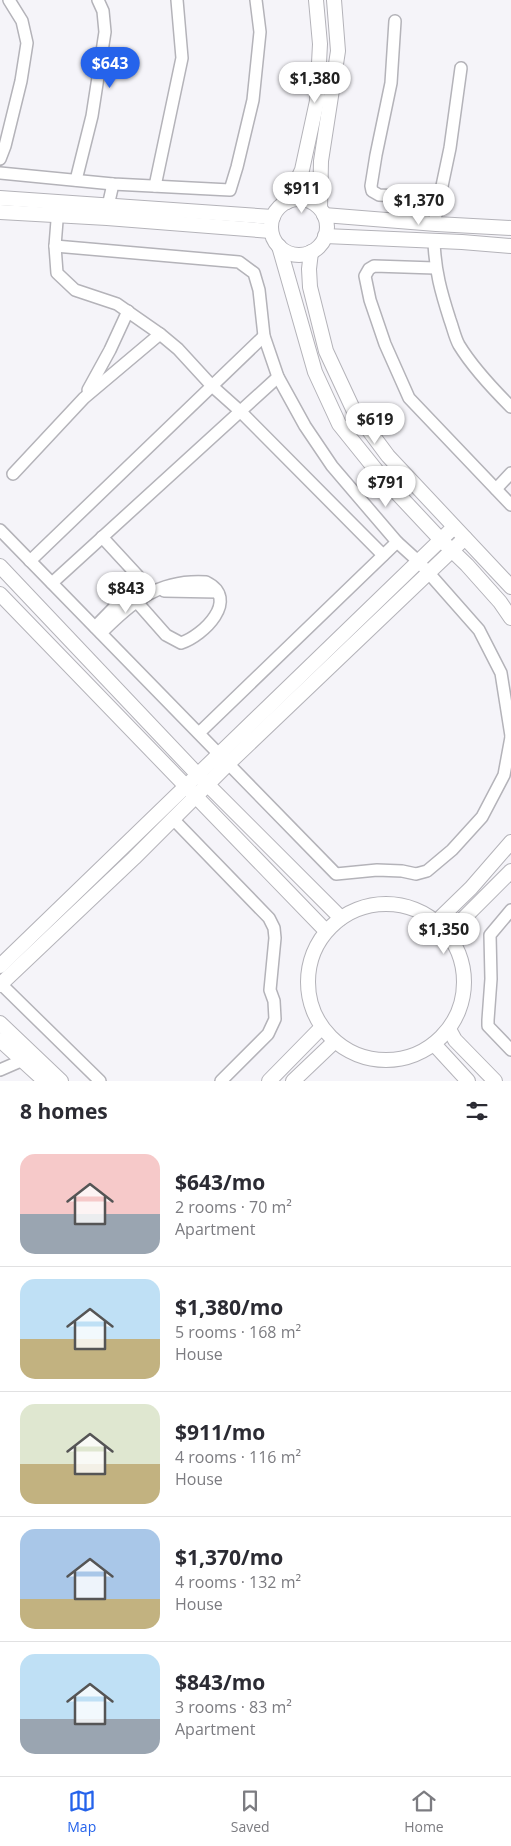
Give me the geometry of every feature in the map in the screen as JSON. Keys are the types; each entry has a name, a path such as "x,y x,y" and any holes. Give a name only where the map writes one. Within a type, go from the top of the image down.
{"street":[{"path":"0,159 22,80 27,42 22,21 8,0"},
{"path":"76,180 92,116 105,32 103,10 98,0"},
{"path":"156,186 182,58 178,0"},
{"path":"0,173 113,184 230,190 252,100 260,32 256,0"},
{"path":"287,202 302,170 318,101 320,44 316,0"},
{"path":"334,0 338,51 321,161 322,211 327,223 325,236 318,247 303,255 286,252 279,246 274,239 272,224 276,210 287,202 296,199 313,202 322,211 434,224 511,228"},
{"path":"395,20 391,83 376,155 371,186 372,191 379,195 439,198"},
{"path":"434,224 450,148 461,68"},
{"path":"108,206 113,184"},
{"path":"0,198 58,208 272,224"},
{"path":"0,212 108,206 272,224"},
{"path":"58,208 55,246 57,274 75,290 117,304 178,349 212,386 240,411 383,555"},
{"path":"325,236 511,246"},
{"path":"434,241 435,268 440,290 458,344 489,384 511,407"},
{"path":"0,530 336,874 377,870 402,871 416,874 427,871 482,817 504,775 511,736 501,673 478,630 419,562 397,542 332,466 305,426 278,377 264,336 259,290 254,273 239,262 55,246"},
{"path":"279,246 315,372 339,424 380,475 441,540 453,550 500,602 511,618"},
{"path":"311,252 308,269 310,288 326,350 353,409 388,456 511,586"},
{"path":"435,268 374,266 369,269 365,276 370,300 385,344 409,398 511,505"},
{"path":"84,398 110,350 128,311"},
{"path":"13,474 84,398 160,334"},
{"path":"30,561 264,336"},
{"path":"52,583 278,377"},
{"path":"496,489 511,473"},
{"path":"0,966 203,780 454,527"},
{"path":"98,630 138,583 138,576 102,537"},
{"path":"224,758 465,538"},
{"path":"199,733 397,542"},
{"path":"2,572 20,586 203,780 341,918"},
{"path":"20,586 2,600 326,931"},
{"path":"98,630 136,601 153,591 217,592 220,597 220,605 212,622 191,639 181,643 166,635 136,601"},
{"path":"100,1081 1,984 173,819 191,791"},
{"path":"173,819 269,918 274,928 275,938 270,990 274,1001 275,1019 268,1034 221,1081"},
{"path":"436,922 477,882 511,842"},
{"path":"448,934 511,871"},
{"path":"383,903 405,906 425,914 448,934 455,944 463,964 465,986 460,1009 449,1029 434,1044 404,1059 369,1059 334,1042 326,1035 314,1014 308,993 308,971 314,950 326,931 341,918 361,908 383,903"},
{"path":"511,910 490,935 492,978 488,1026 511,1050"},
{"path":"0,1023 60,1081"},
{"path":"269,1081 321,1028"},
{"path":"449,1029 455,1040 495,1081"},
{"path":"0,1040 45,1081"},
{"path":"293,1081 334,1042"},
{"path":"434,1044 468,1081"},
{"path":"0,1070 23,1060"}]}
